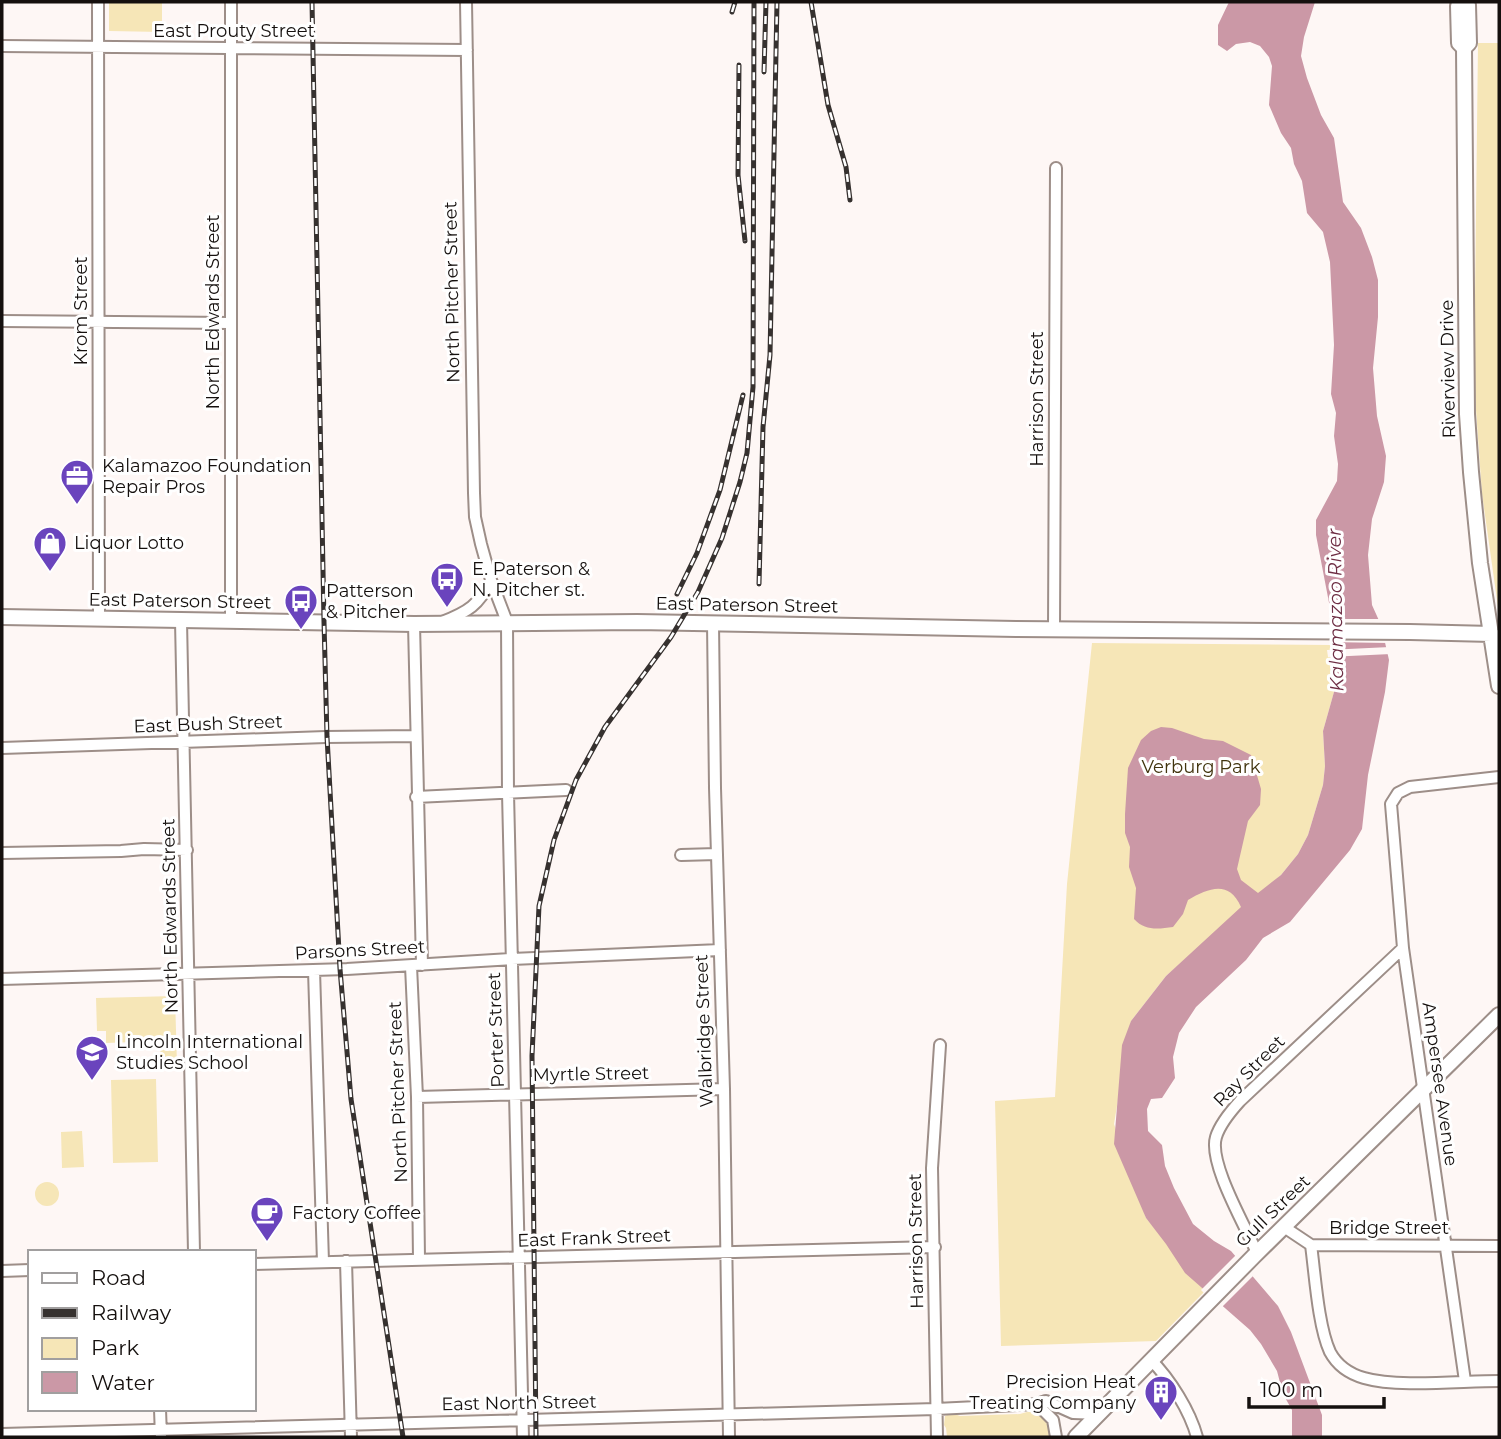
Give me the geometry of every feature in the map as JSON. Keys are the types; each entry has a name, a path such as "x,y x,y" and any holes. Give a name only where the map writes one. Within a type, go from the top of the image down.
{"street":[{"name":"Krom Street","path":"98,2 99,620"},
{"name":"North Edwards Street","path":"230,622 231,2"},
{"name":"North Pitcher Street","path":"466,2 475,517 491,580 507,622"},
{"name":"Riverview Drive","path":"1463,2 1458,6 1458,43 1464,48 1467,414 1480,563 1499,686"},
{"name":"East Prouty Street","path":"2,46 467,50"},
{"name":"Harrison Street","path":"1054,630 1056,168"},
{"path":"2,321 230,323"},
{"path":"437,624 466,613 484,596 491,580"},
{"name":"East Paterson Street","path":"2,617 230,622 713,623 1054,630 1292,630 1492,634"},
{"name":"North Edwards Street","path":"181,621 194,1250"},
{"name":"Porter Street","path":"507,622 508,793 523,1437"},
{"name":"Walbridge Street","path":"713,623 729,1437"},
{"name":"North Pitcher Street","path":"414,624 419,1259"},
{"name":"East Bush Street","path":"2,748 416,736"},
{"name":"Ampersee Avenue","path":"1465,1381 1403,948 1391,804 1403,789 1499,777"},
{"path":"416,797 566,790"},
{"path":"2,853 187,850"},
{"path":"681,855 717,854"},
{"name":"Ray Street","path":"1256,1254 1216,1163 1215,1143 1222,1125 1240,1101 1403,948"},
{"name":"Parsons Street","path":"2,979 314,970 720,950"},
{"path":"314,970 323,1262"},
{"name":"Gull Street","path":"1076,1437 1256,1254 1499,1015"},
{"name":"Harrison Street","path":"937,1437 932,1168 940,1045"},
{"name":"Myrtle Street","path":"417,1097 724,1089"},
{"name":"Bridge Street","path":"1284,1227 1311,1245 1499,1246"},
{"path":"1311,1245 1327,1343 1336,1360 1356,1375 1388,1382 1499,1381"},
{"name":"East Frank Street","path":"256,1265 935,1247"},
{"path":"346,1261 351,1437"},
{"path":"2,1270 28,1270"},
{"path":"1152,1360 1183,1406 1197,1437"},
{"name":"East North Street","path":"2,1434 161,1433 351,1425 936,1409 1037,1404 1046,1401 1073,1413 1100,1414"},
{"path":"1037,1404 1053,1420 1056,1437"},
{"path":"160,1411 161,1433"}],"green space":[{"path":"109,2 162,2 162,32 109,31"},
{"path":"1478,43 1499,43 1499,614 1482,494 1474,382"},
{"name":"Verburg Park","path":"1092,643 1331,645 1335,673 1334,692 1323,731 1323,785 1308,835 1298,854 1281,875 1166,976 1131,1021 1114,1124 1146,1218 1206,1290 1156,1341 1001,1346 995,1101 1055,1097 1067,884"},
{"path":"175,996 177,1065 161,1065 160,1041 106,1043 106,1031 97,1031 96,998"},
{"path":"156,1079 158,1162 113,1163 111,1080"},
{"path":"82,1131 84,1167 62,1168 61,1132"},
{"path":"47,1182 55,1186 59,1194 55,1202 47,1206 39,1202 35,1194 39,1186"},
{"path":"1034,1410 1045,1417 1052,1437 947,1437 944,1425 945,1416 952,1413 960,1416 1020,1414"}],"water":[{"name":"Kalamazoo River","path":"1229,2 1315,2 1301,56 1321,115 1334,138 1343,202 1361,228 1378,280 1373,368 1377,416 1386,456 1384,482 1372,519 1368,555 1372,605 1381,625 1389,660 1368,775 1362,829 1350,850 1290,922 1263,938 1246,960 1196,1007 1179,1033 1173,1057 1175,1078 1162,1098 1151,1099 1147,1109 1148,1131 1162,1145 1165,1166 1193,1224 1231,1251 1278,1306 1291,1332 1322,1415 1322,1437 1292,1437 1292,1410 1283,1394 1277,1371 1261,1344 1250,1330 1185,1273 1146,1218 1114,1144 1122,1045 1131,1021 1166,976 1241,907 1231,893 1218,889 1203,892 1188,900 1183,914 1173,927 1147,927 1134,919 1136,888 1129,867 1130,847 1125,833 1125,814 1128,768 1141,740 1161,727 1172,728 1204,739 1223,741 1251,755 1261,789 1260,805 1248,821 1237,869 1241,880 1258,893 1281,875 1298,854 1308,835 1323,785 1323,731 1334,692 1331,613 1316,535 1316,520 1337,481 1338,464 1334,436 1336,413 1331,394 1334,345 1330,262 1323,232 1307,213 1302,181 1294,164 1291,148 1269,105 1272,66 1269,57 1260,46 1250,42 1236,44 1227,51 1218,45 1218,25"}],"pier":[{"path":"1327,619 1382,619 1388,643 1327,642"},
{"path":"1390,647 1391,654 1328,657 1327,650"},
{"path":"1238,1253 1255,1274 1220,1309 1201,1290"}],"railway":[{"path":"312,2 327,737 340,969 351,1099 403,1437"},
{"path":"732,12 735,2"},
{"path":"536,1437 532,1056 539,906 554,840 576,780 605,727 671,637 698,592 722,538 747,453 753,387 754,2"},
{"path":"764,72 766,2"},
{"path":"759,584 763,427 770,355 777,2"},
{"path":"811,2 828,105 846,167 850,200"},
{"path":"739,65 738,175 745,241"},
{"path":"677,594 697,553 720,490 743,395"}],"place":[{"name":"Kalamazoo Foundation Repair Pros","path":"77,506"},
{"name":"Liquor Lotto","path":"50,573"},
{"name":"E. Paterson & N. Pitcher st.","path":"447,609"},
{"name":"Patterson & Pitcher","path":"301,631"},
{"name":"Lincoln International Studies School","path":"92,1082"},
{"name":"Factory Coffee","path":"267,1243"},
{"name":"Precision Heat Treating Company","path":"1161,1422"}]}
